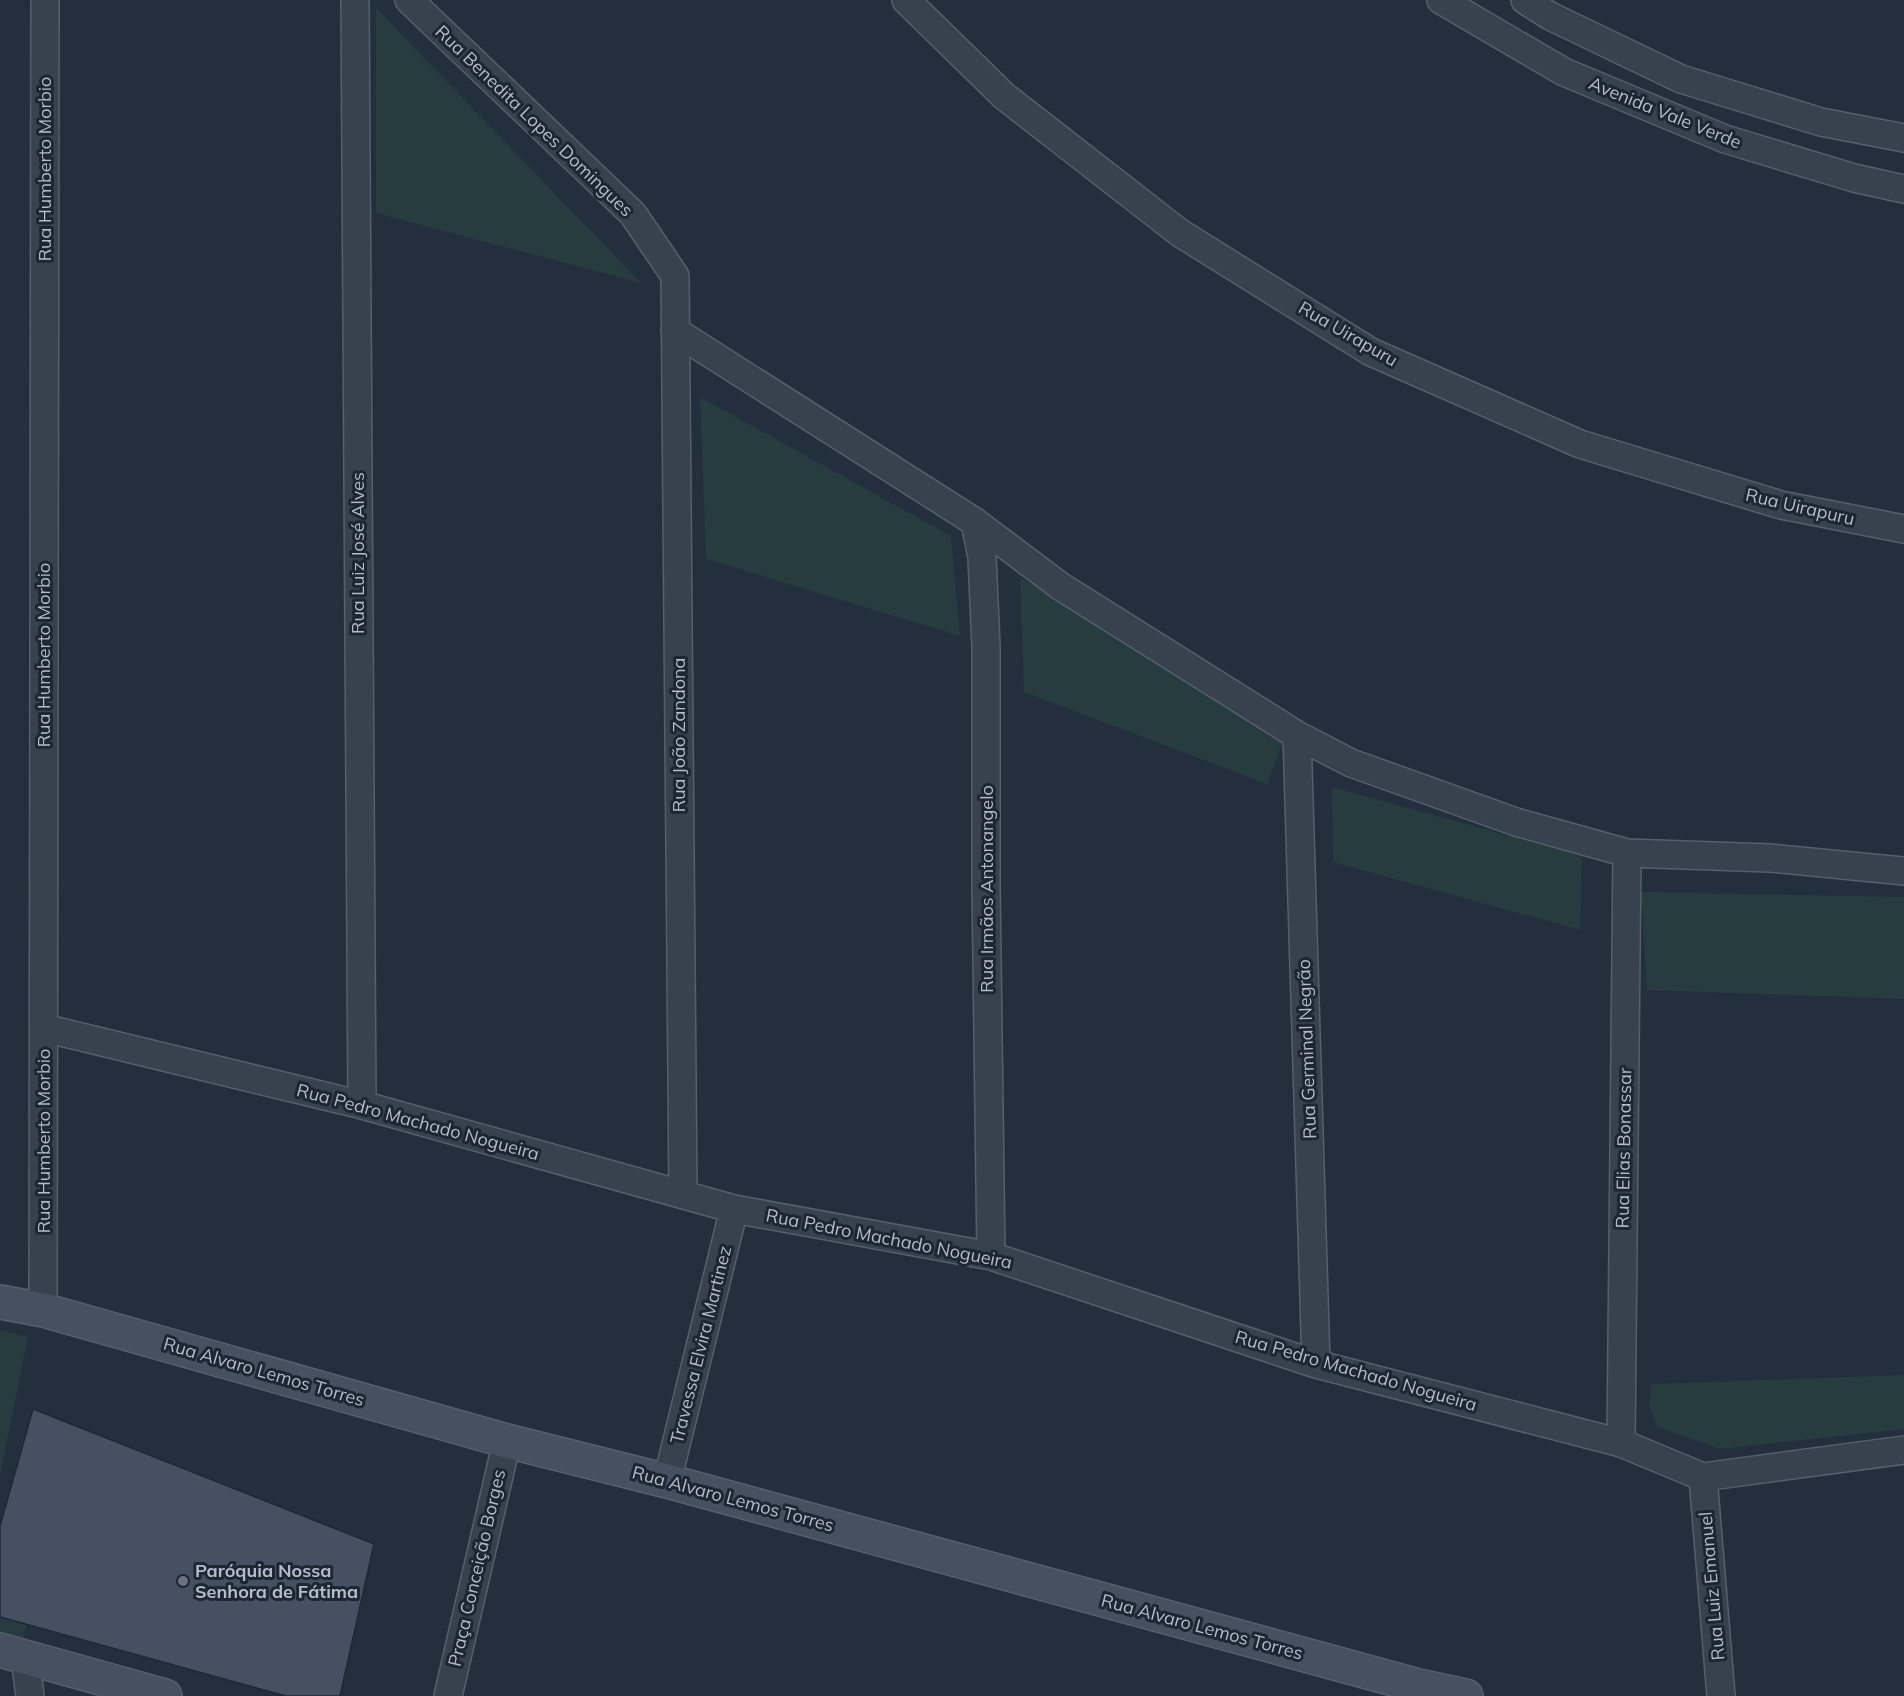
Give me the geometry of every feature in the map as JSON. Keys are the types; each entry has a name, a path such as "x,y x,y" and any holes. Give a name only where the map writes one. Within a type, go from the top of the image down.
{"street":[{"name":"Rua Humberto Morbio","path":"43,1310 45,0"},
{"name":"Rua Luiz José Alves","path":"354,0 362,1105"},
{"name":"Rua Benedita Lopes Domingues","path":"409,0 633,214 675,276"},
{"name":"Rua Uirapuru","path":"906,0 1004,96 1179,233 1371,352 1580,444 1781,506 1904,529"},
{"name":"Avenida Vale Verde","path":"1441,0 1564,72 1725,139 1854,178 1904,189"},
{"name":"Avenida Vale Verde","path":"1525,0 1550,16 1681,79 1821,122 1904,138"},
{"path":"1749,147 1764,105"},
{"name":"Rua João Zandona","path":"675,276 683,1194"},
{"path":"675,331 975,522 1060,586 1297,735 1351,764 1516,822 1627,853 1770,858 1904,871"},
{"name":"Rua Irmãos Antonangelo","path":"975,522 982,557 986,637 986,885 991,1256"},
{"name":"Rua Germinal Negrão","path":"1297,735 1316,1364"},
{"name":"Rua Elias Bonassar","path":"1621,1443 1627,853"},
{"name":"Rua Pedro Machado Nogueira","path":"44,1028 362,1105 734,1209 991,1256 1316,1364 1621,1443 1703,1477"},
{"name":"Travessa Elvira Martinez","path":"667,1481 734,1209"},
{"name":"Rua Alvaro Lemos Torres","path":"0,1302 43,1310 507,1441 667,1481 1419,1686 1466,1696"},
{"name":"Praça Conceição Borges","path":"448,1696 507,1441"},
{"path":"1703,1477 1904,1450"},
{"name":"Rua Luiz Emanuel","path":"1703,1477 1721,1696"},
{"path":"12,1654 30,1696"},
{"path":"12,1654 165,1696"}],"green space":[{"path":"376,8 641,283 376,213"},
{"path":"700,397 951,536 960,636 706,559"},
{"path":"1020,577 1284,739 1267,784 1024,692"},
{"path":"1332,787 1582,856 1580,930 1333,862"},
{"path":"1641,892 1904,897 1904,999 1647,990"},
{"path":"0,1330 28,1337 0,1475"},
{"path":"1904,1375 1904,1429 1720,1449 1658,1427 1649,1406 1651,1384"},
{"path":"0,1565 37,1576 22,1646 0,1640"}],"building":[{"name":"Paróquia Nossa Senhora de Fátima","path":"33,1409 374,1544 340,1696 286,1696 0,1617 0,1526"}],"place":[{"name":"Paróquia Nossa Senhora de Fátima","path":"183,1581"}]}
